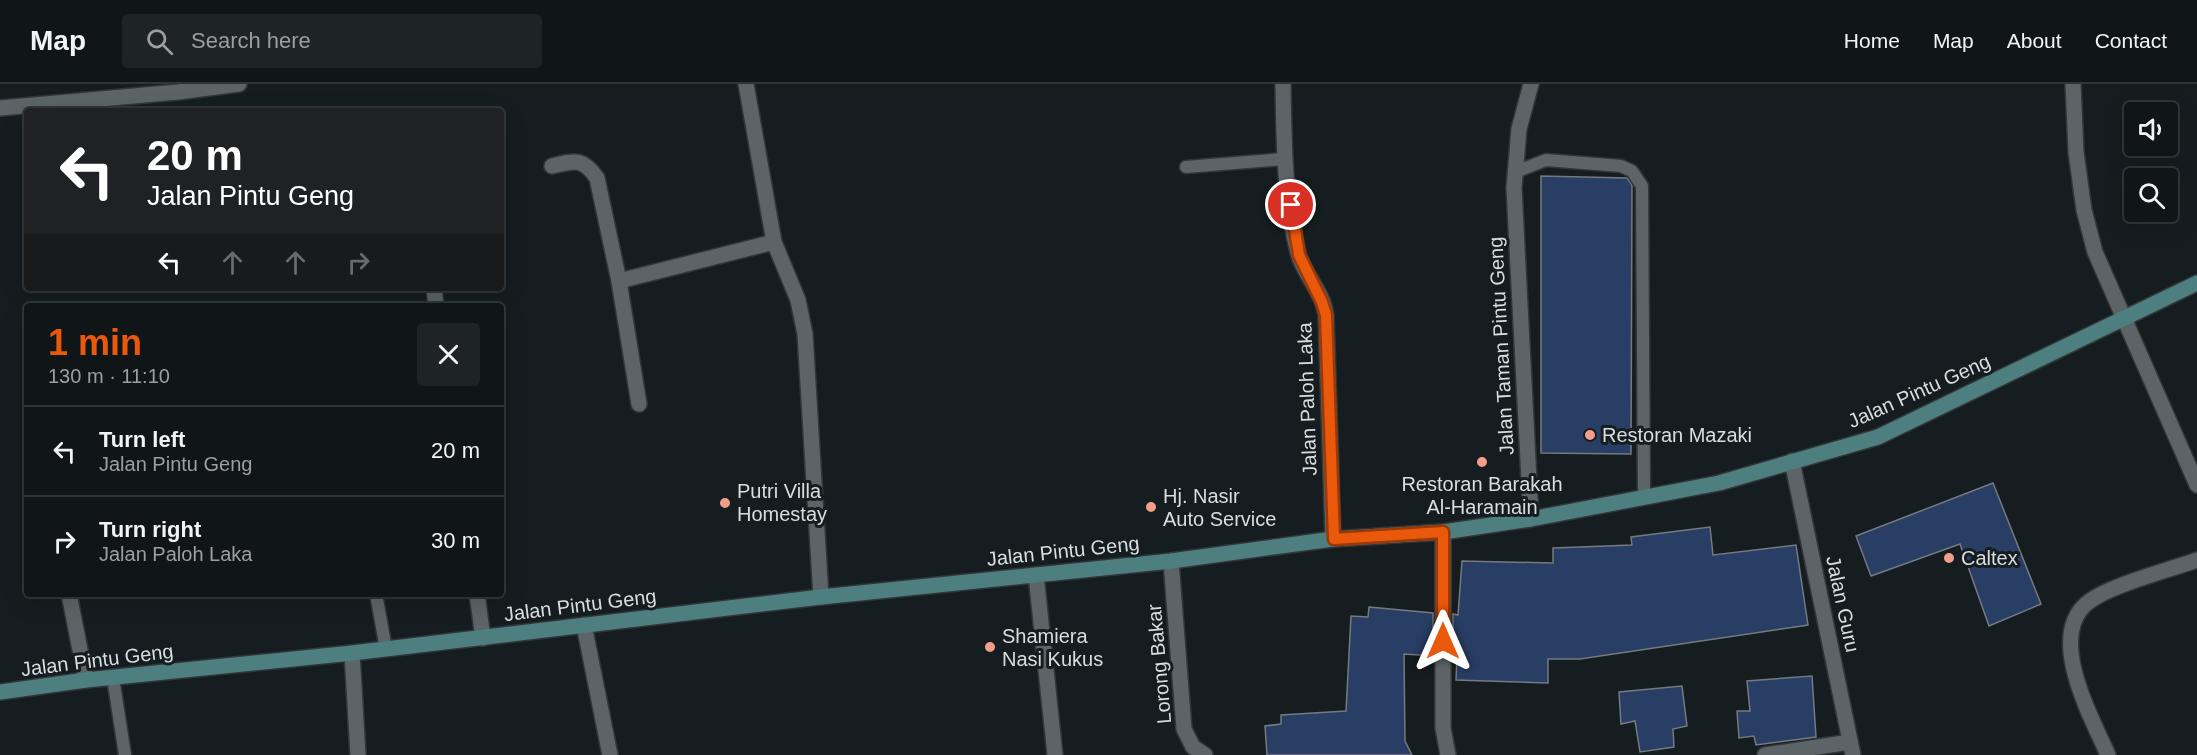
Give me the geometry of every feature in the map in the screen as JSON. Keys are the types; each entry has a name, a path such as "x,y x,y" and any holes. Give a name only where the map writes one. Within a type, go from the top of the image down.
{"main road":[{"name":"Jalan Pintu Geng","path":"0,692 86,680 352,654 821,597 1171,561 1334,539 1443,532 1531,519 1719,483 1878,436 2197,283"}],"street":[{"path":"0,108 178,88 239,84"},
{"path":"746,84 774,242 798,300 805,333 821,597"},
{"name":"Jalan Paloh Laka","path":"1283,84 1284,159 1299,255 1326,315 1334,539"},
{"name":"Jalan Taman Pintu Geng","path":"1531,84 1519,129 1518,171 1514,188 1531,519"},
{"path":"2073,84 2076,152 2084,210 2095,252 2197,485"},
{"path":"552,166 574,161 588,165 597,178 619,281 639,404"},
{"path":"619,281 774,242"},
{"name":"Jalan Guru","path":"1792,461 1852,749"},
{"path":"1443,532 1443,729 1448,755"},
{"path":"2108,755 2074,674 2070,639 2076,619 2084,605 2099,595 2197,560"},
{"name":"Lorong Bakar","path":"1171,561 1184,729 1193,747 1205,755"},
{"path":"1036,575 1055,755"},
{"path":"70,597 86,680"},
{"path":"477,597 483,638"},
{"path":"584,626 610,755"},
{"path":"352,654 358,755"},
{"path":"1765,755 1852,749"}],"lane":[{"path":"1186,167 1284,159"},
{"path":"1518,171 1546,160 1621,166 1632,171 1642,186 1644,497"},
{"path":"377,597 386,649"},
{"path":"113,678 125,755"}],"building":[{"path":"1541,176 1627,178 1632,185 1631,454 1541,453"},
{"path":"1993,483 2041,604 1989,626 1960,544 1871,576 1856,536"},
{"path":"1710,527 1713,555 1796,545 1808,625 1580,659 1548,659 1548,683 1456,680 1457,657 1453,657 1453,614 1458,615 1462,561 1553,563 1553,548 1632,545 1631,537"},
{"path":"1369,607 1433,613 1433,656 1404,654 1405,741 1412,755 1267,755 1265,726 1281,724 1281,715 1346,711 1351,616 1368,617"},
{"path":"1812,676 1816,737 1756,745 1754,736 1739,738 1737,711 1750,711 1747,681"},
{"path":"1682,686 1687,726 1673,729 1674,747 1640,752 1635,721 1621,724 1619,692"}],"place":[{"name":"Restoran Mazaki","path":"1590,435"},
{"name":"Restoran Barakah Al-Haramain","path":"1482,462"},
{"name":"Putri Villa Homestay","path":"725,503"},
{"name":"Hj. Nasir Auto Service","path":"1151,507"},
{"name":"Caltex","path":"1949,558"},
{"name":"Shamiera Nasi Kukus","path":"990,647"}],"route":[{"path":"1291,205 1297,251 1324,306 1326,315 1334,539 1443,532 1443,641"}]}
